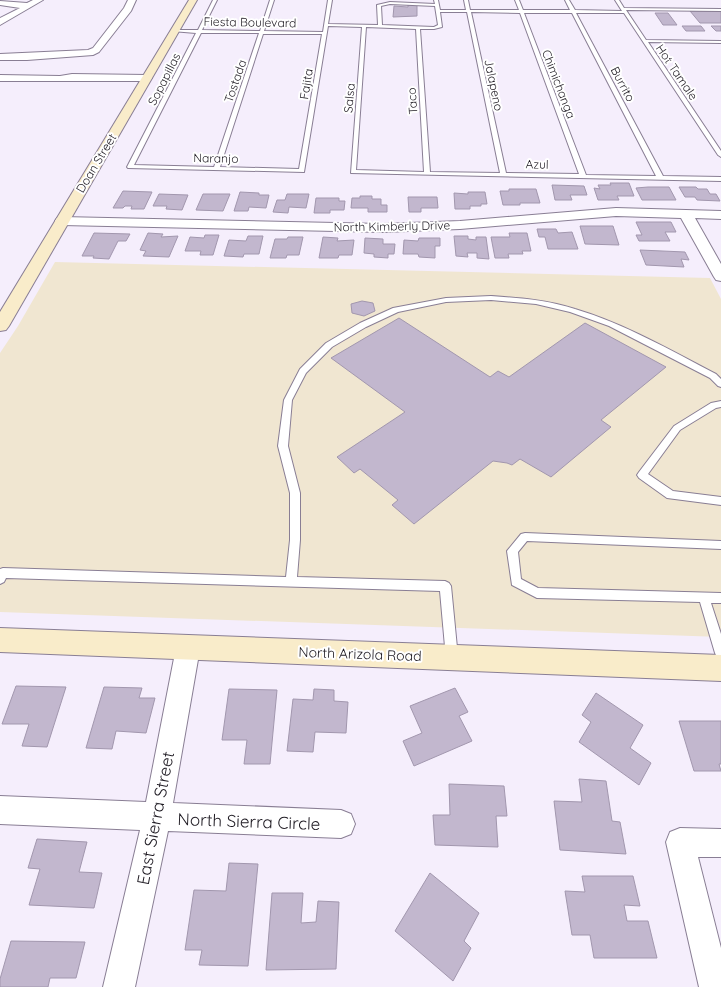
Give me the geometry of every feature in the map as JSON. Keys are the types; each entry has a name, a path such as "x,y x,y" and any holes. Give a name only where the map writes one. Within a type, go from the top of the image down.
{"street":[{"path":"0,22 39,0"},
{"path":"0,57 90,53 96,50 128,9 132,0"},
{"name":"Doan Street","path":"0,326 193,0"},
{"path":"0,3 28,6"},
{"path":"2,78 25,57"},
{"path":"2,78 60,79 67,82 145,80"},
{"name":"North Kimberly Drive","path":"62,221 383,228 460,225 616,212 721,215"},
{"path":"686,214 721,277"},
{"name":"North Arizola Road","path":"0,640 721,668"},
{"name":"East Sierra Street","path":"120,987 157,818 188,648"},
{"name":"North Sierra Circle","path":"0,810 157,818 341,824"},
{"path":"714,987 680,842 721,843"}],"lane":[{"name":"Sopapillas","path":"130,167 215,0"},
{"name":"Tostada","path":"216,169 272,0"},
{"name":"Fajita","path":"302,171 330,0"},
{"path":"377,0 384,4"},
{"name":"Jalapeno","path":"466,0 503,174"},
{"name":"Chimichanga","path":"517,0 583,176"},
{"name":"Burrito","path":"567,0 660,177"},
{"name":"Hot Tamale","path":"617,0 721,155"},
{"path":"326,25 364,27 434,28 440,26 436,2 379,5 380,27"},
{"path":"437,11 573,12 721,10"},
{"name":"Salsa","path":"353,172 364,27"},
{"name":"Taco","path":"418,28 427,173"},
{"name":"Fiesta Boulevard","path":"174,31 325,33"},
{"path":"644,41 721,42"},
{"name":"Naranjo","path":"130,167 302,171"},
{"name":"Azul","path":"353,172 721,179"},
{"path":"291,581 295,540 295,493 283,446 288,400 303,371 329,345 363,325 396,310 446,300 491,298 536,302 572,310 612,324 713,376 721,384"},
{"path":"721,404 714,405 677,428 642,474 671,495 721,501"},
{"path":"721,545 525,537 512,552 516,582 536,593 721,598"},
{"path":"0,579 3,573 445,586 452,658"},
{"path":"704,598 721,653"}],"shaded area":[{"path":"55,262 710,278 721,299 721,637 0,612 0,353 18,326"}],"building":[{"path":"408,4 417,4 417,16 393,17 394,6 408,7"},
{"path":"690,11 721,11 721,23 700,23"},
{"path":"655,13 668,13 677,25 663,25"},
{"path":"682,26 701,26 705,31 686,31"},
{"path":"711,26 721,26 721,31 716,31"},
{"path":"610,183 629,183 634,196 617,196 619,200 598,200 594,188 600,189 598,185 611,185"},
{"path":"552,185 584,186 587,195 570,195 572,200 555,200"},
{"path":"669,187 676,200 642,200 636,188"},
{"path":"679,187 696,187 698,189 707,189 710,194 716,194 720,201 697,200 695,197 685,197"},
{"path":"509,189 536,189 540,203 503,205 500,191 509,191"},
{"path":"123,191 152,192 144,209 131,209 132,206 113,208"},
{"path":"240,192 269,195 266,208 249,207 248,211 234,211"},
{"path":"468,192 485,192 487,204 481,204 481,206 470,206 470,209 455,209 454,193 468,194"},
{"path":"159,194 188,195 182,210 166,209 167,206 153,206"},
{"path":"203,194 230,194 223,211 196,210"},
{"path":"287,194 309,194 306,208 289,207 288,213 273,212 277,200 285,200"},
{"path":"360,196 372,196 372,199 381,199 381,205 387,205 387,212 368,212 368,208 351,208 352,198 360,198"},
{"path":"408,197 437,197 438,208 421,208 421,212 409,212"},
{"path":"316,198 339,198 339,201 345,201 344,210 330,210 330,213 314,213"},
{"path":"636,222 671,222 676,232 665,232 670,241 639,241 636,235 642,235"},
{"path":"580,226 613,226 619,245 585,244"},
{"path":"537,229 556,229 558,233 572,232 578,249 548,249 545,237 539,237"},
{"path":"94,233 130,234 126,241 118,241 109,259 93,258 94,256 82,256"},
{"path":"148,233 163,234 161,237 178,236 169,257 143,256 146,251 140,250"},
{"path":"509,233 527,233 531,251 522,251 523,254 508,254 509,258 495,258 491,237 510,237"},
{"path":"205,235 219,235 213,255 200,255 201,251 185,251 190,237 204,238"},
{"path":"248,236 263,236 259,254 244,254 243,257 224,256 229,240 246,241"},
{"path":"454,236 468,236 468,239 476,240 476,237 486,237 489,259 477,258 477,253 467,253 468,257 456,256"},
{"path":"288,237 303,237 299,255 287,255 286,258 270,258 275,239 287,239"},
{"path":"323,237 338,238 337,241 354,240 352,255 339,255 338,258 319,258"},
{"path":"365,238 383,239 383,244 395,244 394,254 388,254 388,258 374,257 374,254 364,253"},
{"path":"419,238 440,238 440,246 435,246 435,258 419,257 418,254 403,254 404,240 418,241"},
{"path":"640,250 685,252 689,260 681,259 684,267 646,265"},
{"path":"362,301 373,303 375,311 364,316 352,313 351,304"},
{"path":"399,318 490,377 498,371 509,377 585,323 666,367 601,420 611,427 551,477 520,459 512,465 493,461 414,524 392,505 398,500 360,469 354,473 337,457 405,412 331,358"},
{"path":"16,686 66,687 47,747 22,746 29,724 2,724"},
{"path":"104,687 142,688 139,698 155,698 146,733 116,731 112,749 86,748"},
{"path":"455,688 468,712 459,716 472,741 414,766 403,741 422,733 410,706"},
{"path":"229,689 277,690 270,764 244,764 247,740 222,740"},
{"path":"314,689 334,690 334,701 348,702 346,733 315,732 313,752 287,751 293,699 313,700"},
{"path":"596,693 643,725 630,748 651,763 639,785 579,742 591,722 582,715"},
{"path":"679,721 721,721 721,764 719,764 721,771 694,771"},
{"path":"579,779 606,781 612,821 620,822 626,854 560,850 554,801 582,802"},
{"path":"449,784 504,786 507,816 496,816 498,847 435,845 433,815 450,815"},
{"path":"37,839 87,842 79,872 102,873 94,908 29,905 40,869 28,868"},
{"path":"229,863 258,864 248,966 199,965 202,950 185,950 194,890 226,891"},
{"path":"430,873 479,913 464,941 471,948 453,981 395,931"},
{"path":"582,876 633,876 640,906 624,905 627,921 648,921 657,958 594,958 590,935 572,935 565,891 585,892"},
{"path":"272,893 303,893 301,923 316,922 318,901 339,902 336,969 266,970"},
{"path":"11,941 85,942 76,978 50,978 48,987 0,987 0,979"}]}
